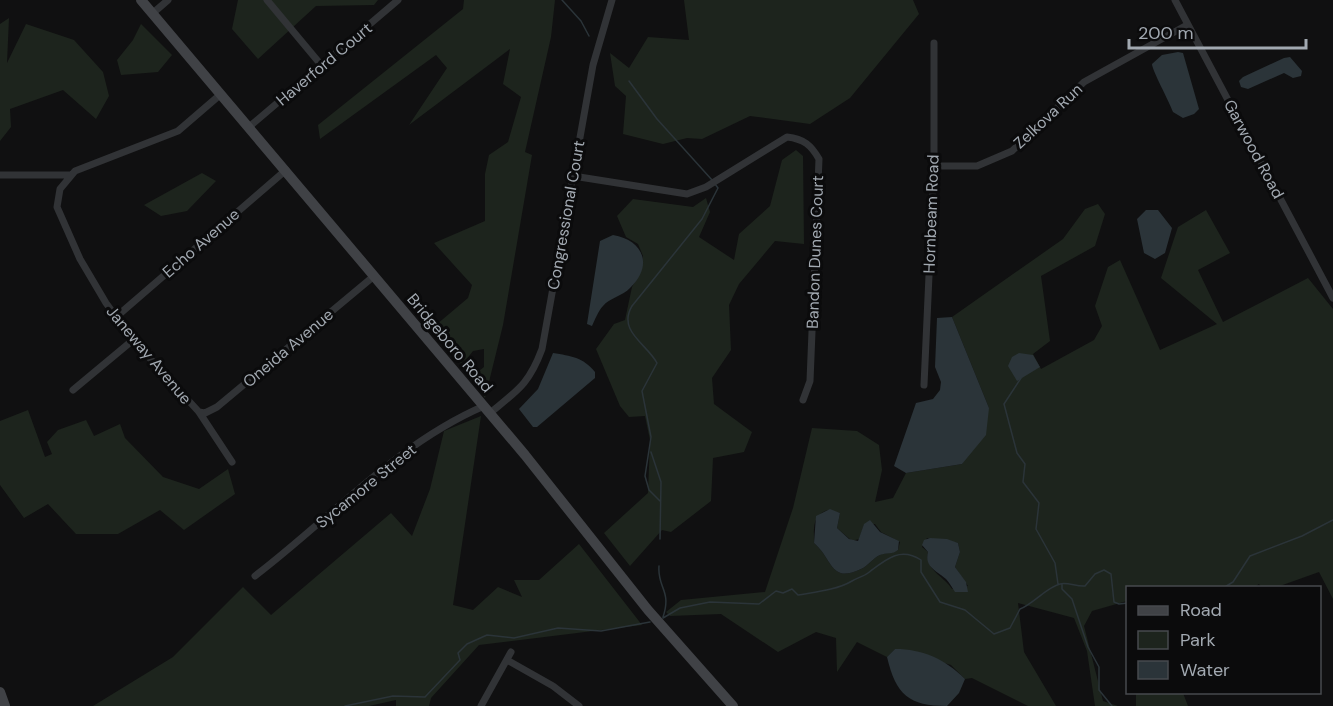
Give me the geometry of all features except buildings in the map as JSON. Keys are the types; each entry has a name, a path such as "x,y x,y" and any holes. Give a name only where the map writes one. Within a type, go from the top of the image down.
{"main road":[{"name":"Bridgeboro Road","path":"141,0 487,410 648,610 733,706"},
{"path":"0,692 5,706"}],"street":[{"path":"153,13 168,0"},
{"path":"267,0 322,66"},
{"name":"Haverford Court","path":"249,127 398,0"},
{"name":"Congressional Court","path":"487,410 523,386 533,373 542,349 593,65 612,0"},
{"name":"Garwood Road","path":"1175,0 1333,298"},
{"name":"Zelkova Run","path":"934,166 965,168 993,161 1011,151 1084,82 1187,25"},
{"name":"Hornbeam Road","path":"924,385 934,166 934,43"},
{"path":"0,176 70,175 85,165 178,131 221,94"},
{"name":"Bandon Dunes Court","path":"573,176 687,194 706,187 787,137 801,139 812,148 819,159 810,381 803,400"},
{"name":"Echo Avenue","path":"116,317 286,170"},
{"name":"Janeway Avenue","path":"70,175 60,189 58,213 93,284 133,340 199,412 232,462"},
{"name":"Oneida Avenue","path":"199,412 205,413 217,407 374,276"},
{"path":"73,390 133,340"},
{"name":"Sycamore Street","path":"255,576 406,452 444,426 487,410"},
{"path":"481,706 511,652"},
{"path":"507,660 553,686 579,706"}],"green space":[{"path":"238,0 378,0 374,5 316,6 258,59 232,29"},
{"path":"464,0 555,0 551,37 525,152 532,155 503,325 485,398 471,377 484,367 484,349 473,351 462,365 430,330 468,298 472,285 434,243 485,221 485,174 489,155 508,142 521,97 503,84 510,49 409,125 447,68 436,55 320,139 318,125 463,9"},
{"path":"684,0 913,0 919,14 850,98 810,124 750,116 702,139 687,138 663,144 623,134 626,96 615,86 610,53 629,68 648,37 689,40"},
{"path":"9,18 7,63 26,24 74,40 103,72 109,96 96,119 63,90 10,109 11,127 0,141 0,24"},
{"path":"141,24 172,55 158,72 121,75 117,60 133,40"},
{"path":"796,150 803,156 804,244 775,241 739,284 729,305 731,350 712,378 714,404 752,432 744,452 713,458 711,501 671,532 662,530 630,566 604,533 648,493 650,440 645,416 629,417 620,406 596,349 614,324 625,320 632,287 641,271 643,256 638,244 626,237 617,216 633,199 693,207 706,198 710,212 699,237 734,260 739,234 770,206 782,160"},
{"path":"202,173 216,181 187,211 161,216 144,205"},
{"path":"1098,204 1105,214 1095,246 1041,276 1050,341 1033,354 1041,369 1094,340 1102,326 1095,306 1108,267 1120,260 1160,350 1217,324 1161,278 1178,227 1206,210 1230,253 1198,270 1223,322 1308,278 1333,309 1333,599 1319,572 1280,586 1260,586 1259,584 1256,586 1126,586 1126,601 1092,611 1084,626 1103,701 1118,706 1095,706 1087,651 1074,618 1018,603 1024,652 1056,706 1028,706 972,678 965,679 951,665 895,649 887,657 857,642 837,672 836,638 816,632 778,652 721,614 670,616 666,612 681,600 765,592 793,508 812,428 857,431 879,445 882,470 875,502 893,498 906,473 962,464 989,408 952,317 1063,239 1085,209","holes":["828,510 840,513 837,528 852,541 859,539 864,525 875,524 881,532 900,542 898,550 880,555 864,568 851,573 838,572 814,543 814,527 819,515 823,512","927,538 958,543 960,552 955,567 968,586 952,589 932,568 928,552 922,547"]},
{"path":"28,410 45,457 52,454 47,442 58,430 86,420 94,436 120,424 125,438 163,477 199,489 228,469 235,494 184,530 160,510 118,534 76,534 48,504 24,518 0,485 0,421"},
{"path":"481,416 453,605 473,610 498,587 522,597 514,580 539,580 579,544 642,625 479,645 431,698 429,706 396,706 396,700 369,706 93,706 173,657 243,587 271,615 391,513 412,536 430,489 444,431"},
{"path":"1136,694 1183,694 1188,706 1136,706"}],"water":[{"path":"1183,53 1199,109 1194,114 1183,118 1173,112 1152,64 1162,55"},
{"path":"1290,57 1302,71 1301,76 1293,78 1284,73 1248,89 1241,87 1239,81 1243,77"},
{"path":"1146,210 1158,210 1172,228 1165,253 1155,259 1144,253 1137,219"},
{"path":"613,235 632,242 638,248 642,255 642,271 627,291 603,306 592,326 587,324 600,241"},
{"path":"952,317 989,408 986,435 962,464 906,473 894,466 916,403 933,399 940,390 941,382 935,367 937,318"},
{"path":"553,353 581,360 595,372 595,378 537,427 533,427 519,409 538,389"},
{"path":"1019,353 1033,355 1040,367 1017,381 1008,366 1012,357"},
{"path":"830,509 840,513 837,528 849,539 858,541 864,524 870,520 880,532 899,541 898,550 880,555 864,568 851,573 838,572 814,543 816,516"},
{"path":"947,539 958,543 960,552 955,567 966,582 968,592 955,592 946,579 930,565 928,552 922,545 924,540"},
{"path":"895,649 924,653 950,666 965,679 959,693 947,706 923,704 906,696 895,681 887,657"}],"waterway":[{"path":"562,0 581,21 589,36"},
{"path":"629,81 657,119 712,180"},
{"path":"660,501 649,490 645,476 651,437 642,391 657,363 635,337 628,323 628,315 632,306 702,219 718,188 715,184"},
{"path":"1021,378 1004,404 1017,453 1025,464 1023,482 1039,503 1036,529 1055,563 1058,584"},
{"path":"651,452 661,482 660,539"},
{"path":"1226,586 1233,582 1250,556 1302,536 1333,520"},
{"path":"663,618 680,608 710,602 759,604 776,591 783,593 792,589 798,595 833,589 865,575 893,556 906,554 921,560 921,572 940,602 965,610 994,634 1010,628 1020,609 1050,588 1063,584 1085,586 1095,574 1104,570 1111,574 1114,602 1126,603"},
{"path":"659,566 666,601 663,617"},
{"path":"1062,584 1062,589 1072,599 1088,647 1099,667 1099,690 1112,706"},
{"path":"345,706 393,696 425,697 460,660 458,653 467,644 487,635 514,638 558,628 601,631 650,622"}]}
